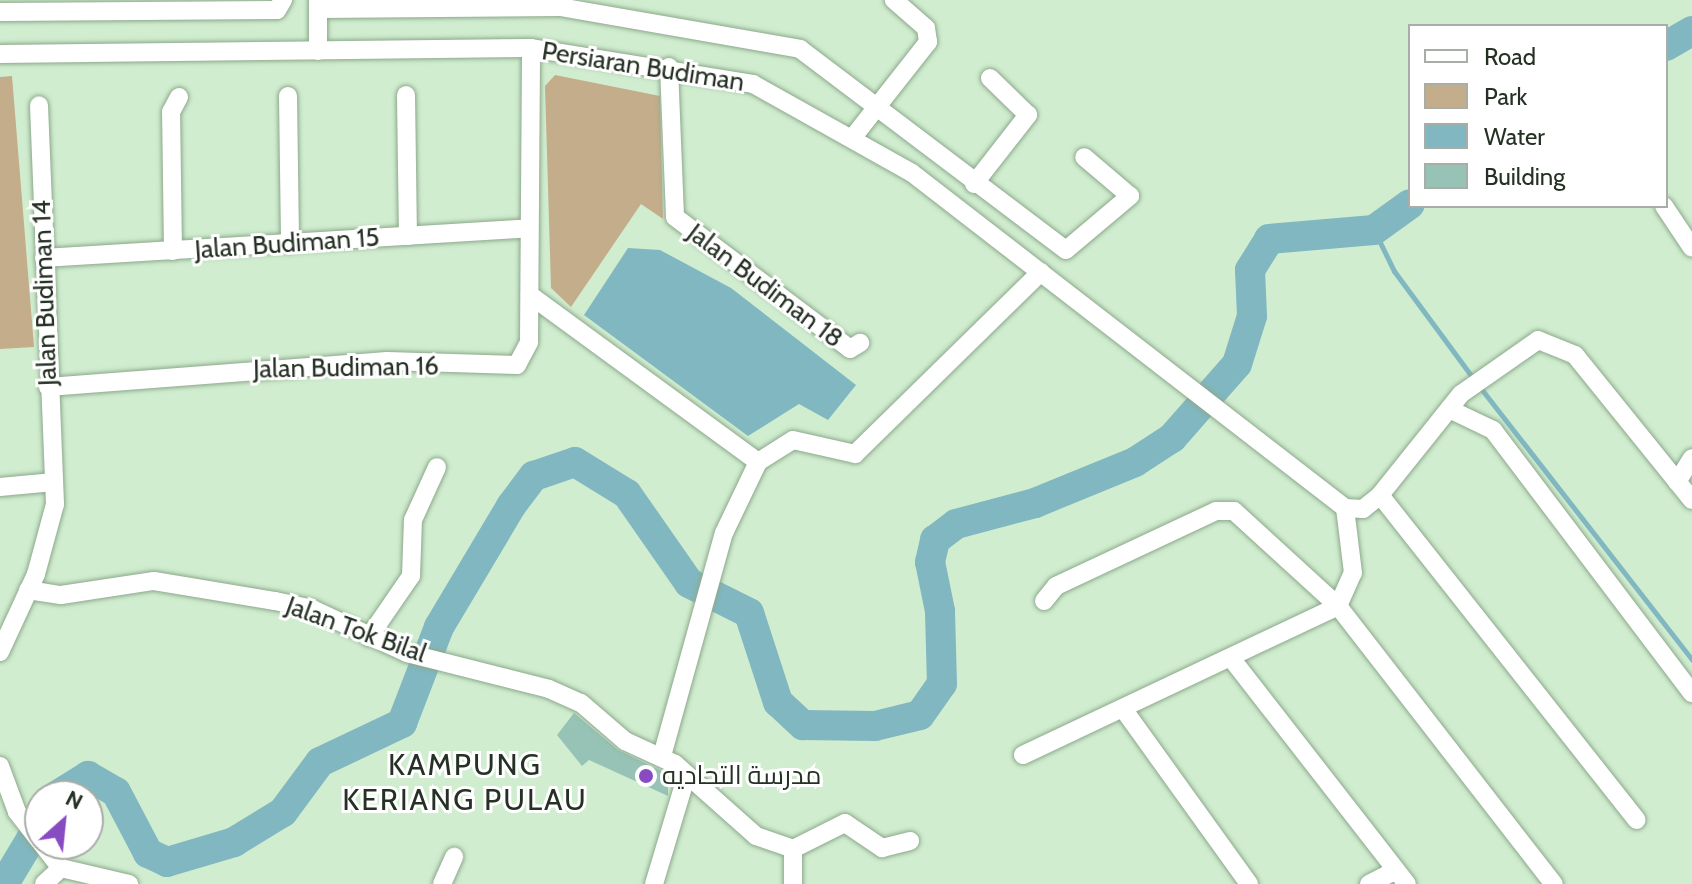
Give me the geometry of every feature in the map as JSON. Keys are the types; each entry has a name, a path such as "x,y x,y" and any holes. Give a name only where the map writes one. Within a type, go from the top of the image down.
{"street":[{"path":"0,12 56,5 170,5 277,10 283,0"},
{"path":"854,136 928,42 926,28 894,0"},
{"path":"318,51 318,4 560,7 787,45 879,108 1060,248 1071,250 1130,196 1084,157"},
{"name":"Persiaran Budiman","path":"0,54 531,48 669,67 753,84 854,136 1041,272 1345,508"},
{"name":"Jalan Budiman 16","path":"48,387 387,361 505,368 528,348 531,48"},
{"name":"Jalan Budiman 18","path":"669,67 675,217 850,349 860,343"},
{"path":"974,184 1028,115 990,78"},
{"path":"406,95 408,236"},
{"path":"288,96 290,244"},
{"path":"173,251 171,112 179,97"},
{"name":"Jalan Budiman 14","path":"0,652 49,537 54,482 39,105"},
{"path":"1665,208 1692,248"},
{"name":"Jalan Budiman 15","path":"44,258 529,228"},
{"path":"662,756 714,569 742,485 758,462 793,440 855,454 1041,272"},
{"path":"530,295 758,462"},
{"path":"1023,755 1124,710 1338,606 1353,573 1345,508 1363,509 1380,495 1461,394 1493,367 1538,340 1568,350 1692,500"},
{"path":"1449,409 1493,430 1692,693"},
{"path":"1677,482 1692,458"},
{"path":"369,637 411,576 413,520 437,467"},
{"path":"0,487 54,482"},
{"path":"1380,495 1637,820"},
{"path":"1044,601 1056,586 1225,509 1247,518 1338,606 1554,884"},
{"name":"Jalan Tok Bilal","path":"28,590 61,595 154,581 312,609 369,637 422,657 445,660 570,698 625,741 662,756 756,836 793,849"},
{"path":"1231,658 1401,877 1369,884"},
{"path":"1124,710 1249,884"},
{"path":"0,766 24,824"},
{"path":"654,884 686,777"},
{"path":"793,884 793,849 845,823 882,848 910,841"},
{"path":"442,884 454,857"},
{"path":"54,860 58,864 129,884"},
{"path":"44,884 58,864"}],"green space":[{"path":"555,75 660,96 663,219 641,204 571,307 551,288 545,86"},
{"path":"12,76 34,347 0,349 0,77"}],"water":[{"path":"628,248 660,250 731,288 856,385 828,420 799,404 748,436 584,315"}],"building":[{"path":"574,713 618,750 668,774 668,796 589,760 582,766 557,735"}],"waterway":[{"path":"1668,45 1692,31"},
{"path":"104,785 116,792 148,853 167,862 234,842 283,812 320,762 402,723 439,627 511,506 534,476 575,462 627,494 689,583 749,613 778,702 803,725 875,726 920,715 942,684 940,611 930,562 935,540 956,524 1035,503 1135,462 1172,438 1237,364 1252,316 1250,270 1269,239 1374,230 1408,205"},
{"path":"1374,230 1394,271 1473,378"},
{"path":"1479,386 1692,660"},
{"path":"82,780 88,776 95,780"},
{"path":"4,884 24,851"}],"place":[{"name":"مدرسة التحاديه","path":"646,776"}],"district":[{"name":"KAMPUNG KERIANG PULAU","path":"465,782"}]}
